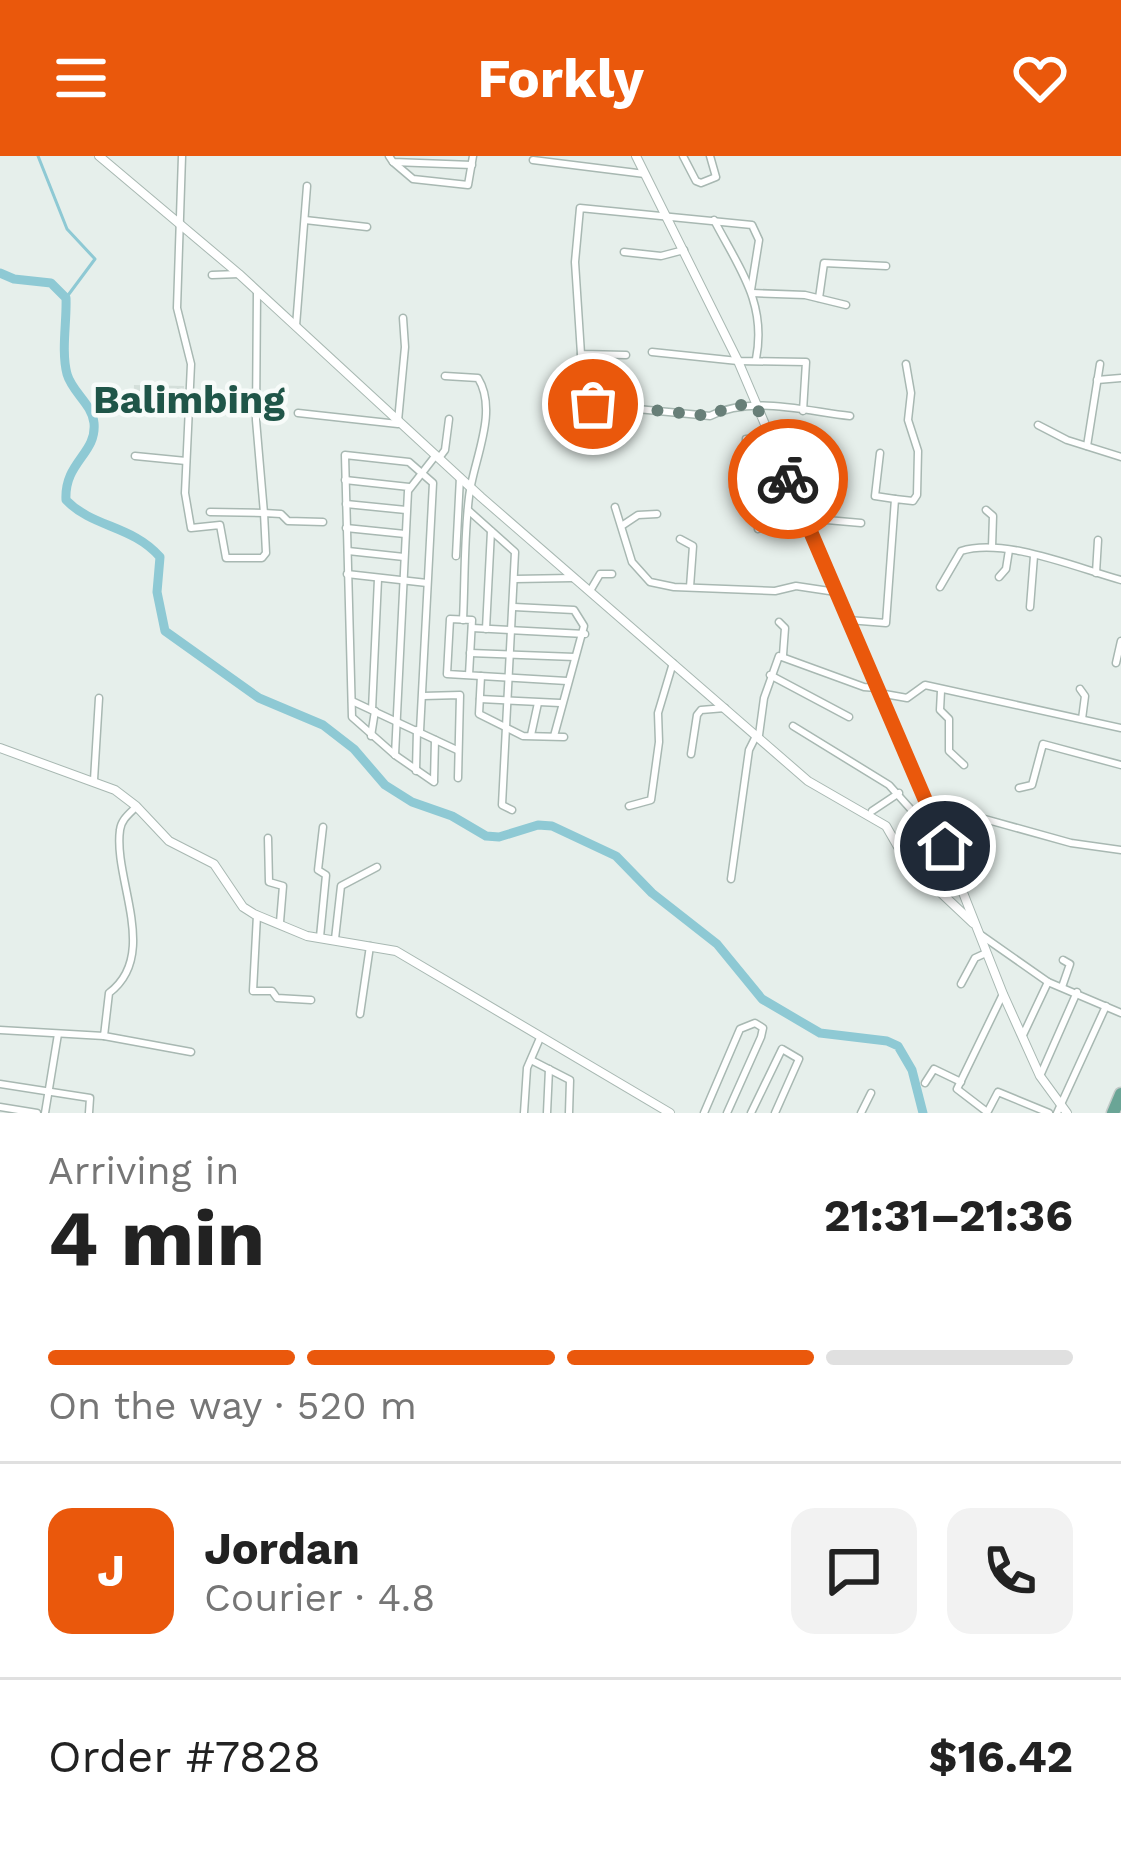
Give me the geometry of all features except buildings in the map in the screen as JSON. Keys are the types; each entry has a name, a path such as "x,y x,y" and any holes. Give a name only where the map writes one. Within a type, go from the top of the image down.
{"main road":[{"path":"1113,1113 1120,1097"}],"street":[{"path":"99,156 112,161 471,488 808,781 886,826 905,859 973,923"},
{"path":"182,156 177,308 191,364 186,461 190,528 220,525 226,558 265,556 256,420 257,290"},
{"path":"636,156 738,361 1003,994 1058,1111"},
{"path":"683,156 700,183 716,177 710,156"},
{"path":"391,159 472,160 468,185 417,181 391,159"},
{"path":"533,160 645,174"},
{"path":"296,326 307,186"},
{"path":"751,291 758,233 747,223 584,206 577,211 574,262 581,354 584,367 594,377 592,400 596,405 712,416 727,407 756,405 850,416"},
{"path":"305,220 367,227"},
{"path":"714,220 751,291 761,323 756,359"},
{"path":"624,252 661,256 684,250"},
{"path":"819,298 824,263 886,266"},
{"path":"212,275 239,274"},
{"path":"751,291 846,304"},
{"path":"399,423 403,318"},
{"path":"652,352 808,364 803,411"},
{"path":"581,354 626,355"},
{"path":"880,453 875,496 914,501 918,451 908,420 907,364"},
{"path":"1087,446 1100,364"},
{"path":"445,376 482,381 484,432 468,510 463,620"},
{"path":"1097,380 1121,378"},
{"path":"298,413 399,423"},
{"path":"395,755 409,487 445,450 448,419"},
{"path":"1039,425 1121,458"},
{"path":"745,471 746,439 770,436"},
{"path":"134,455 186,461"},
{"path":"416,771 433,483 409,462 345,455 355,722 395,755 416,771 434,783 435,740"},
{"path":"456,556 460,477"},
{"path":"345,480 409,487"},
{"path":"848,620 886,623 895,499"},
{"path":"346,504 406,510"},
{"path":"615,507 632,562 650,582 775,591 796,586 836,592"},
{"path":"468,510 514,548 502,805 512,810"},
{"path":"986,510 993,516 992,547"},
{"path":"210,512 281,514 288,521 323,522"},
{"path":"623,525 634,516 656,514"},
{"path":"758,529 770,523 805,521 861,524"},
{"path":"346,528 405,534"},
{"path":"486,629 491,531"},
{"path":"680,539 693,546 690,587"},
{"path":"1096,573 1098,540"},
{"path":"940,587 961,551 992,547 1121,580"},
{"path":"999,577 1006,569 1009,550"},
{"path":"346,551 404,557"},
{"path":"1030,607 1034,556"},
{"path":"347,574 427,583"},
{"path":"590,591 600,574 612,574"},
{"path":"515,579 574,578"},
{"path":"371,736 378,579"},
{"path":"481,676 479,714 523,736 559,737 567,681 585,634 576,611 514,607"},
{"path":"469,675 472,620 450,620 447,674 567,681"},
{"path":"779,622 785,628 783,655"},
{"path":"472,628 585,634"},
{"path":"1117,663 1121,641"},
{"path":"470,652 576,657"},
{"path":"783,655 864,687 907,698 922,685 1121,728"},
{"path":"731,879 749,750 758,734 770,675 776,659 783,655"},
{"path":"628,806 651,800 658,713 673,663"},
{"path":"770,675 849,717"},
{"path":"1081,689 1085,696 1082,719"},
{"path":"941,691 940,712 949,718 949,751 964,765"},
{"path":"423,696 460,695 458,778"},
{"path":"94,780 99,698"},
{"path":"480,699 562,703"},
{"path":"352,701 458,750"},
{"path":"531,735 538,702"},
{"path":"691,754 697,715 701,710 725,708"},
{"path":"793,726 899,793 916,815 929,810"},
{"path":"1019,788 1032,785 1042,744 1121,765"},
{"path":"0,748 94,780 136,806 169,841 214,863 243,908 308,936 407,957 670,1113"},
{"path":"872,812 899,793"},
{"path":"104,1036 109,993 122,983 133,960 127,881 119,848 121,824 136,806"},
{"path":"945,847 976,850 981,818 1071,843 1121,850"},
{"path":"320,938 326,875 318,870 323,827"},
{"path":"268,838 269,882 283,886 280,922"},
{"path":"334,939 340,886 377,867"},
{"path":"257,915 253,991 311,1000"},
{"path":"978,935 1048,982 1121,1013"},
{"path":"360,1013 370,946"},
{"path":"961,984 975,958 986,953"},
{"path":"1063,960 1070,964 1063,987"},
{"path":"1023,1035 1048,982"},
{"path":"1040,1076 1077,992"},
{"path":"1003,994 958,1093 987,1113 998,1091 1058,1111"},
{"path":"1058,1111 1106,1006"},
{"path":"704,1113 740,1029 755,1023 763,1028 761,1037 727,1113"},
{"path":"0,1030 104,1036 191,1052"},
{"path":"0,1107 41,1113 58,1034"},
{"path":"524,1113 527,1068 543,1039"},
{"path":"751,1113 782,1049 799,1059 775,1113"},
{"path":"533,1057 570,1081 569,1113"},
{"path":"547,1113 549,1069"},
{"path":"925,1083 934,1069 961,1082"},
{"path":"0,1084 90,1097 88,1113"},
{"path":"861,1113 871,1093"},
{"path":"1022,1113 1027,1102"}],"shaded area":[{"path":"134,385 184,386 183,409 133,407"}],"waterway":[{"path":"38,156 67,229 95,259 66,298"},
{"path":"0,273 51,283 66,298 67,374 94,423 91,443 70,476 66,500 160,557 157,592 165,631 259,698 323,725 354,749 385,785 412,802 452,816 486,836 552,826 616,856 652,893 717,944 762,999 820,1033 898,1046 912,1070 923,1113"}],"way so far":[{"path":"593,404 710,416 733,405 756,405 788,479"}],"district":[{"name":"Balimbing","path":"189,399"}],"route":[{"path":"788,479 945,846"}]}
